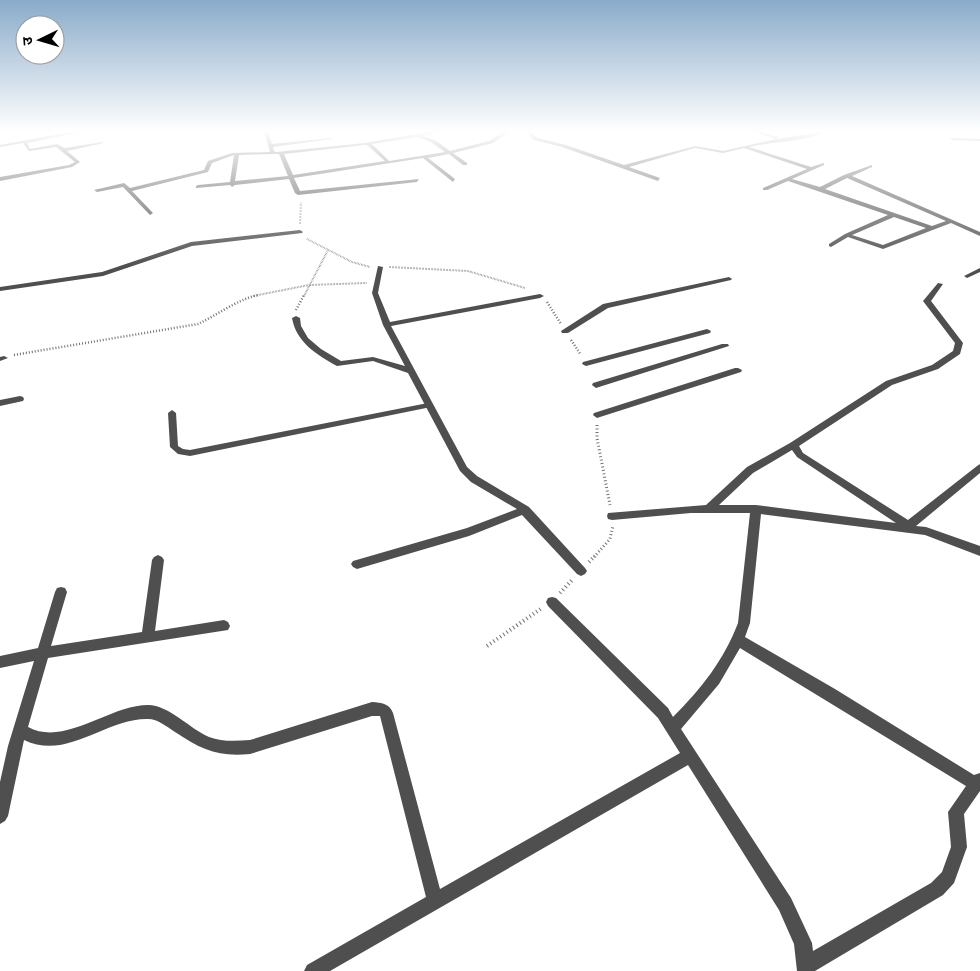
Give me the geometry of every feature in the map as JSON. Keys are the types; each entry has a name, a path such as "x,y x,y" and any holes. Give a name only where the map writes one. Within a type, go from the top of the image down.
{"street":[{"path":"0,179 14,176"},
{"path":"129,190 184,176"},
{"path":"232,185 233,176"},
{"path":"198,188 296,176"},
{"path":"448,176 452,180"},
{"path":"650,176 658,179"},
{"path":"765,188 794,176"},
{"path":"820,189 845,176"},
{"path":"847,176 980,234"},
{"path":"292,177 298,193 417,180"},
{"path":"787,179 931,228"},
{"path":"97,190 119,185 129,190 150,213"},
{"path":"831,245 893,215"},
{"path":"847,236 883,247 951,221"},
{"path":"0,290 103,274 180,247 203,242 300,232"},
{"path":"380,267 375,293 387,325 428,405 467,473 525,510 581,571"},
{"path":"967,276 980,270"},
{"path":"565,331 606,306 729,280"},
{"path":"708,509 750,470 793,445 889,383 935,367 957,352 959,343 927,301 940,284"},
{"path":"387,325 540,296"},
{"path":"296,318 297,329 307,341 340,364 373,359 411,372"},
{"path":"586,364 706,331"},
{"path":"596,385 725,346"},
{"path":"597,415 738,370"},
{"path":"0,403 20,399"},
{"path":"793,445 800,455 907,527"},
{"path":"907,527 980,468"},
{"path":"612,516 708,509 756,509 907,527 938,534 980,551"},
{"path":"672,727 709,689 738,640 744,623 756,509"},
{"path":"357,564 469,532 525,510"},
{"path":"148,638 158,560"},
{"path":"0,816 20,730 61,592"},
{"path":"552,602 644,692 672,727 785,904 803,943 806,968 937,889 948,877 959,847 956,812 978,782 738,640"},
{"path":"0,662 42,653 224,626"},
{"path":"20,730 38,739 54,739 128,716 151,712 162,716 210,746 233,749 250,746 372,709 383,710 386,713 435,900"},
{"path":"313,971 691,756"}],"lane":[{"path":"172,413 174,447 181,452 190,453 428,405"}],"path":[{"path":"298,193 301,204 300,232 305,238 352,262 380,267 468,271 532,290 545,300 586,364"},
{"path":"296,318 296,310 328,250"},
{"path":"2,358 198,324 224,312 247,298 309,285 376,282"},
{"path":"487,646 552,602 610,539 613,527 612,516 598,438 597,415"}]}
